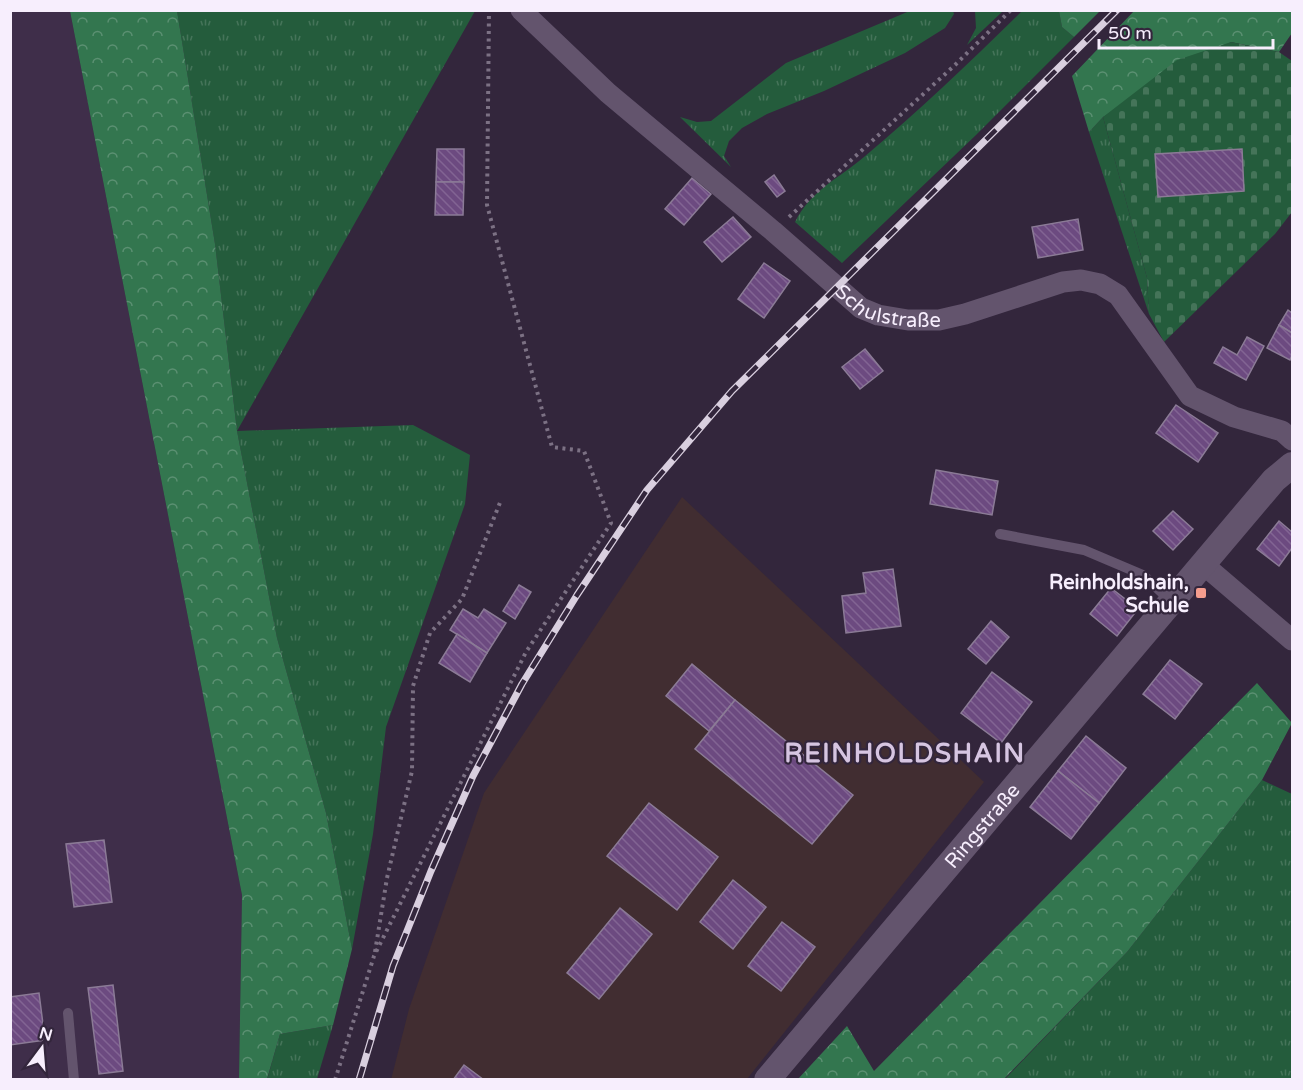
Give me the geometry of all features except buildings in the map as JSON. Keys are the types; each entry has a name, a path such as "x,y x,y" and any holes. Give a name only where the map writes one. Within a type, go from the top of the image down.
{"street":[{"name":"Schulstraße","path":"521,10 608,93 861,308 878,315 908,320 939,320 965,314 1063,282 1082,280 1100,284 1118,295 1190,396 1234,417 1282,431 1293,440"},
{"name":"Ringstraße","path":"767,1080 1274,480 1293,465"},
{"path":"1204,565 1293,640"}],"lane":[{"path":"1000,534 1084,550 1143,575 1172,602"},
{"path":"68,1013 74,1080"}],"path":[{"path":"374,956 526,652 612,523 584,451 552,447 487,206 489,10"},
{"path":"773,231 947,73 1011,10"},
{"path":"335,1080 374,956 387,878 412,771 413,686 430,633 462,598 501,500"}],"shaded area":[{"path":"10,11 70,11 242,895 239,1079 11,1079"},
{"path":"682,497 984,782 747,1079 391,1080 409,1009 484,793"}],"green space":[{"path":"912,10 953,11 954,14 945,28 905,53 824,91 767,114 742,128 729,141 724,156 731,167 680,117 697,122 711,121 786,63"},
{"path":"1059,10 1100,11 1074,37 1062,27"},
{"path":"70,11 177,11 215,244 237,431 277,638 326,813 352,949 333,1025 280,1034 267,1079 239,1079 242,895"},
{"path":"177,11 475,11 237,431 215,244"},
{"path":"975,11 1003,11 967,45 976,28"},
{"path":"1022,11 1059,11 1062,27 1074,37 976,135 842,263 795,222 801,211 817,193 905,122"},
{"path":"1134,11 1292,11 1292,33 1279,52 1231,42 1103,117 1089,132 1072,76"},
{"path":"1231,42 1279,52 1292,61 1292,212 1275,234 1164,342 1149,314 1147,278 1103,117 1177,60"},
{"path":"1103,117 1147,278 1149,314 1089,132"},
{"path":"413,425 470,455 465,504 386,727 373,834 352,949 326,813 277,638 237,431"},
{"path":"1257,683 1292,723 1262,780 1127,952 1004,1079 798,1079 847,1026 874,1071"},
{"path":"1262,780 1292,794 1292,1079 1004,1080 1127,952"},
{"path":"333,1025 317,1079 267,1080 280,1034"}],"railway":[{"path":"359,1080 393,966 431,871 473,776 522,684 577,595 647,490 732,391 1117,10"}],"place":[{"name":"Reinholdshain, Schule","path":"1201,593"}],"district":[{"name":"REINHOLDSHAIN","path":"905,753"}]}
